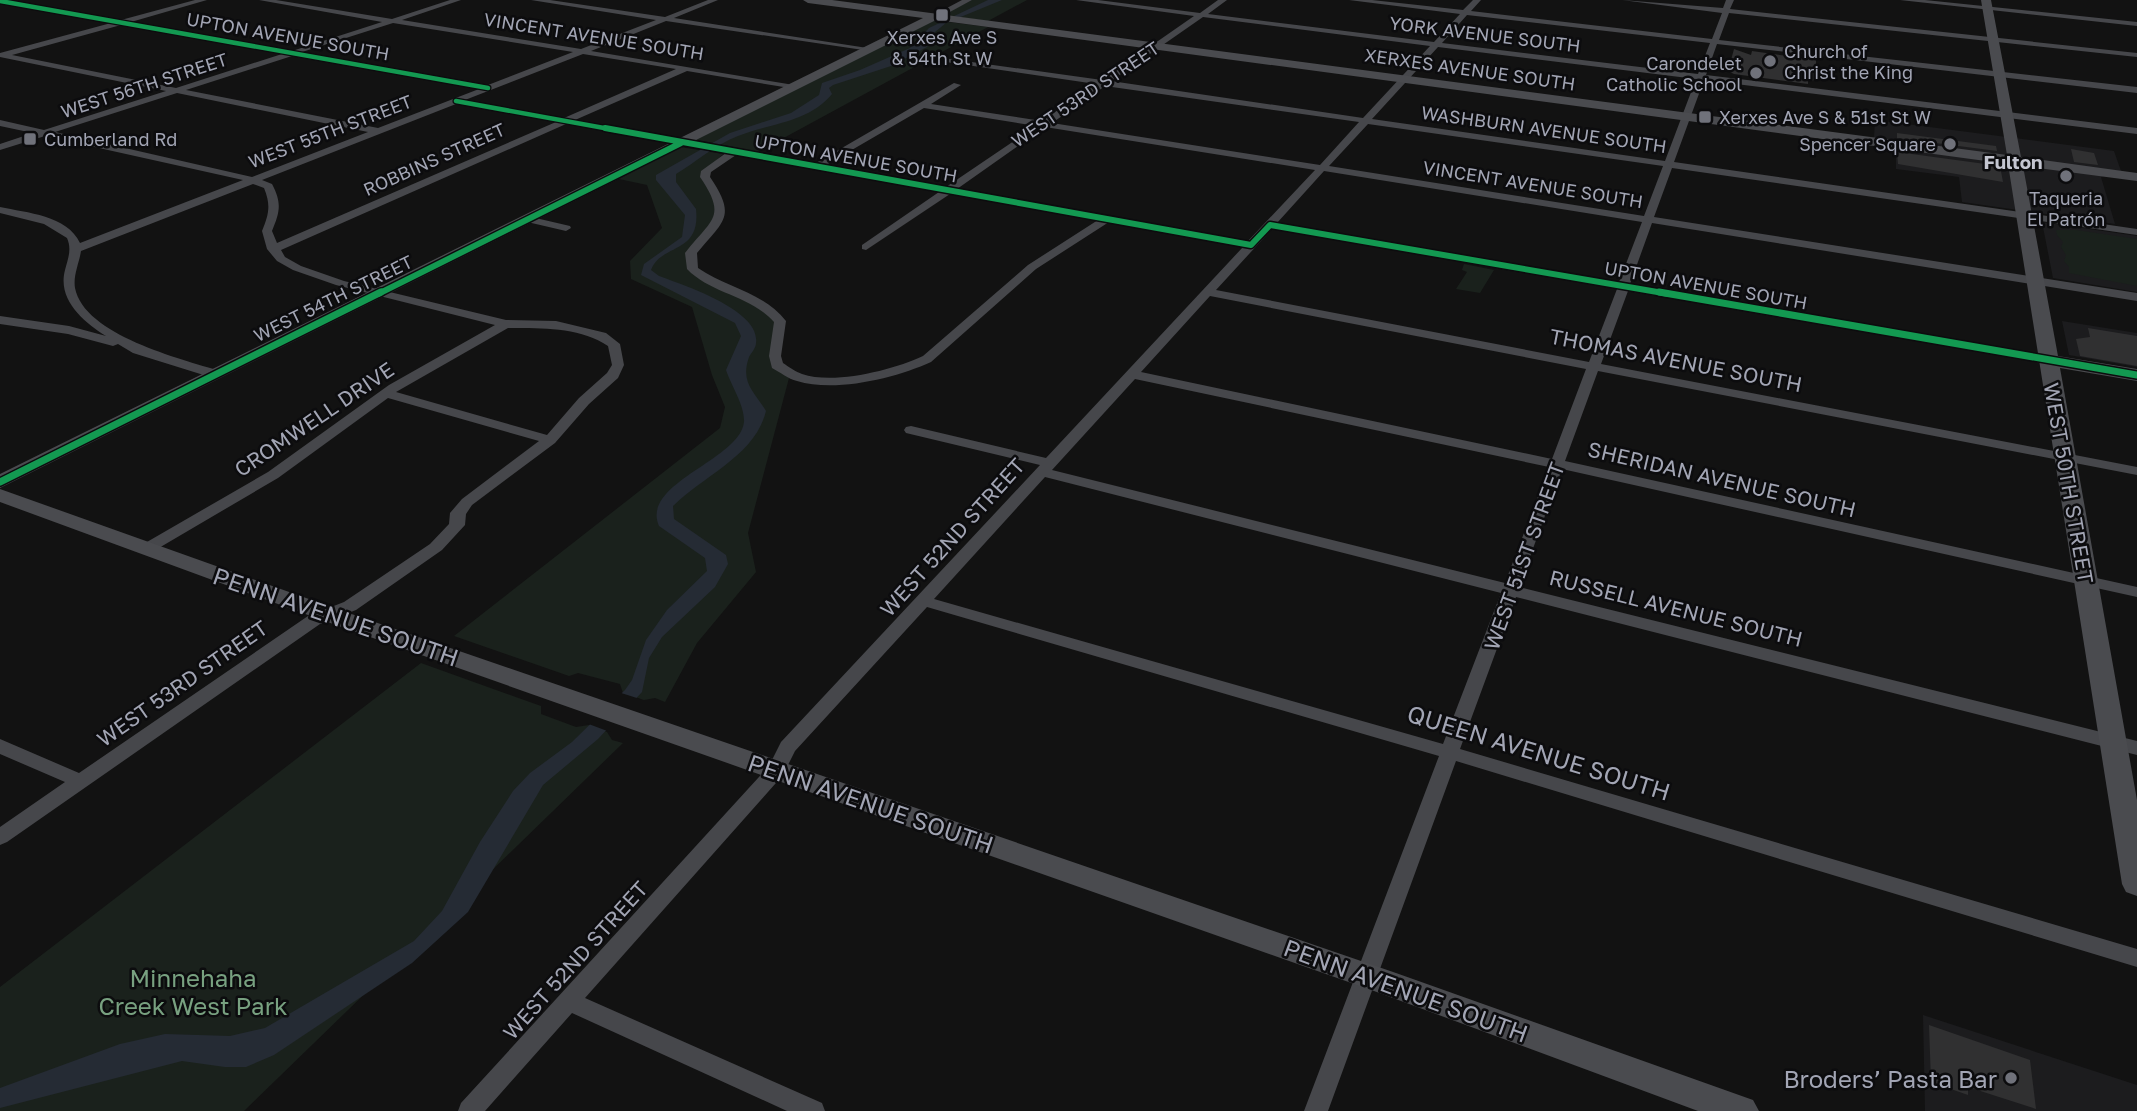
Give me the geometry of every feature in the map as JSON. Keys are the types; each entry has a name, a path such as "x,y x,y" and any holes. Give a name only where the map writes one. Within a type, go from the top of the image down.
{"main road":[{"name":"WEST 50TH STREET","path":"2024,216 2036,281"}],"street":[{"path":"1,55 203,0"},
{"name":"VINCENT AVENUE SOUTH","path":"263,0 796,86"},
{"name":"WEST 56TH STREET","path":"0,148 457,0"},
{"path":"535,0 870,49"},
{"name":"WEST 55TH STREET","path":"76,249 714,0"},
{"name":"XERXES AVENUE SOUTH","path":"808,0 2137,177"},
{"name":"WEST 54TH STREET","path":"0,482 527,219 690,144 796,86 940,17 968,0"},
{"name":"YORK AVENUE SOUTH","path":"1080,0 2137,131"},
{"name":"WEST 53RD STREET","path":"866,247 1223,0"},
{"path":"1353,0 2137,90"},
{"name":"WEST 52ND STREET","path":"470,1111 776,770 788,747 1477,0"},
{"path":"1626,0 1728,5 2137,55"},
{"path":"1904,0 1987,4 2137,24"},
{"name":"UPTON AVENUE SOUTH","path":"0,1 488,88"},
{"name":"WEST 50TH STREET","path":"1987,4 2024,216"},
{"name":"WEST 51ST STREET","path":"1316,1111 1728,5"},
{"path":"1,55 379,131"},
{"name":"WASHBURN AVENUE SOUTH","path":"946,60 2137,232"},
{"name":"ROBBINS STREET","path":"273,249 686,68"},
{"path":"816,167 957,85"},
{"name":"UPTON AVENUE SOUTH","path":"456,101 1251,245"},
{"name":"VINCENT AVENUE SOUTH","path":"923,105 2137,297"},
{"path":"0,123 253,180 268,187 275,202 275,211 267,231 273,249 281,259 297,268 378,293 506,324"},
{"path":"729,151 706,171 705,177 720,199 720,218 691,253 693,269 701,276 760,301 773,311 780,321 775,356 777,365 799,378 836,382 883,374 927,359 1032,267 1107,219"},
{"path":"0,210 48,223 63,229 73,238 76,249 68,279 72,295 98,326 146,353"},
{"path":"527,219 566,228"},
{"name":"UPTON AVENUE SOUTH","path":"1270,225 2137,375"},
{"name":"WEST 50TH STREET","path":"2036,281 2085,581 2125,745 2137,884"},
{"name":"THOMAS AVENUE SOUTH","path":"1207,292 2137,471"},
{"path":"0,320 69,330 215,374"},
{"name":"WEST 53RD STREET","path":"0,837 314,620 350,606 436,547 457,525 458,513 467,502 550,440 584,401 613,375 618,365 614,344 601,336 567,327 506,324"},
{"name":"CROMWELL DRIVE","path":"146,549 273,475 387,394 506,324"},
{"name":"SHERIDAN AVENUE SOUTH","path":"1132,374 2137,592"},
{"path":"387,394 550,440"},
{"name":"RUSSELL AVENUE SOUTH","path":"911,430 1508,590 2125,745"},
{"name":"PENN AVENUE SOUTH","path":"0,495 328,614 1365,975 1741,1111"},
{"name":"QUEEN AVENUE SOUTH","path":"924,601 1451,753 2137,958"},
{"path":"0,746 80,781"},
{"path":"568,1001 813,1111"}],"shaded area":[{"path":"988,0 1002,0 946,23 935,32 927,47 891,66 833,85 829,88 832,94 812,111 730,139 676,174 676,182 696,209 696,224 687,241 663,256 651,270 659,276 718,300 746,320 754,331 756,343 749,357 747,380 766,411 760,427 740,453 673,506 674,519 726,555 728,564 715,587 662,637 649,658 642,692 598,739 543,785 468,912 412,963 274,1055 246,1067 182,1061 0,1108 0,1088 120,1044 165,1034 230,1036 265,1028 414,941 442,911 480,842 513,791 530,773 572,742 625,690 632,680 646,640 667,610 707,571 705,558 659,526 657,511 664,497 676,484 726,448 738,436 744,416 726,370 741,336 735,323 641,275 644,264 682,237 685,215 656,180 656,175 730,133 791,113 819,95 822,83 910,48 929,28"},
{"path":"1875,120 2114,151 2121,171 2101,177 2115,224 1962,202 1959,177 1896,169 1896,150 1874,138"},
{"path":"2042,222 2137,236 2137,292 2053,278"},
{"path":"2062,321 2137,333 2137,367 2069,355"},
{"path":"1923,1015 2137,1085 2137,1111 1925,1111"}],"green space":[{"path":"972,0 1027,0 988,21 942,15"},
{"path":"932,20 988,27 758,152 693,139"},
{"path":"680,147 723,154 706,171 721,208 690,261 713,281 780,321 775,356 789,378 748,533 756,572 697,643 665,702 655,698 644,700 623,693 620,684 578,673 569,676 454,636 720,428 725,407 712,375 692,307 631,279 630,261 662,228 647,185 619,179"},
{"path":"2056,230 2076,230 2137,239 2137,286 2069,273 2069,267 2064,261 2066,255 2061,247 2063,242"},
{"path":"1464,264 1494,270 1480,293 1456,289 1467,272 1462,270"},
{"name":"Minnehaha Creek West Park","path":"421,663 541,706 541,714 576,727 589,725 607,732 612,740 623,743 244,1111 0,1111 0,987"}],"pier":[{"path":"618,692 640,699 610,732 586,723"}],"building":[{"path":"1734,49 1751,55 1752,51 1816,60 1816,80 1808,81 1808,84 1734,74 1728,71"},
{"path":"1897,133 1996,146 1997,151 1897,138"},
{"path":"2071,149 2094,153 2098,165 2074,162"},
{"path":"1897,152 2000,166 2003,182 1898,164"},
{"path":"2088,328 2137,336 2137,366 2080,356 2076,339 2090,337"},
{"path":"1929,1025 2030,1060 2036,1109 1968,1087 1968,1095 1931,1082"}],"cycle path":[{"path":"0,1 488,88"},
{"path":"456,101 1251,245 1270,225 2137,375"},
{"path":"0,482 681,143"}],"place":[{"name":"Xerxes Ave S & 54th St W","path":"942,15"},
{"name":"Church of Christ the King","path":"1770,61"},
{"name":"Carondelet Catholic School","path":"1756,73"},
{"name":"Xerxes Ave S & 51st St W","path":"1705,117"},
{"name":"Cumberland Rd","path":"30,139"},
{"name":"Spencer Square","path":"1950,144"},
{"name":"Taqueria El Patrón","path":"2066,176"},
{"name":"Broders’ Pasta Bar","path":"2011,1078"}],"district":[{"name":"Fulton","path":"2013,161"}]}
